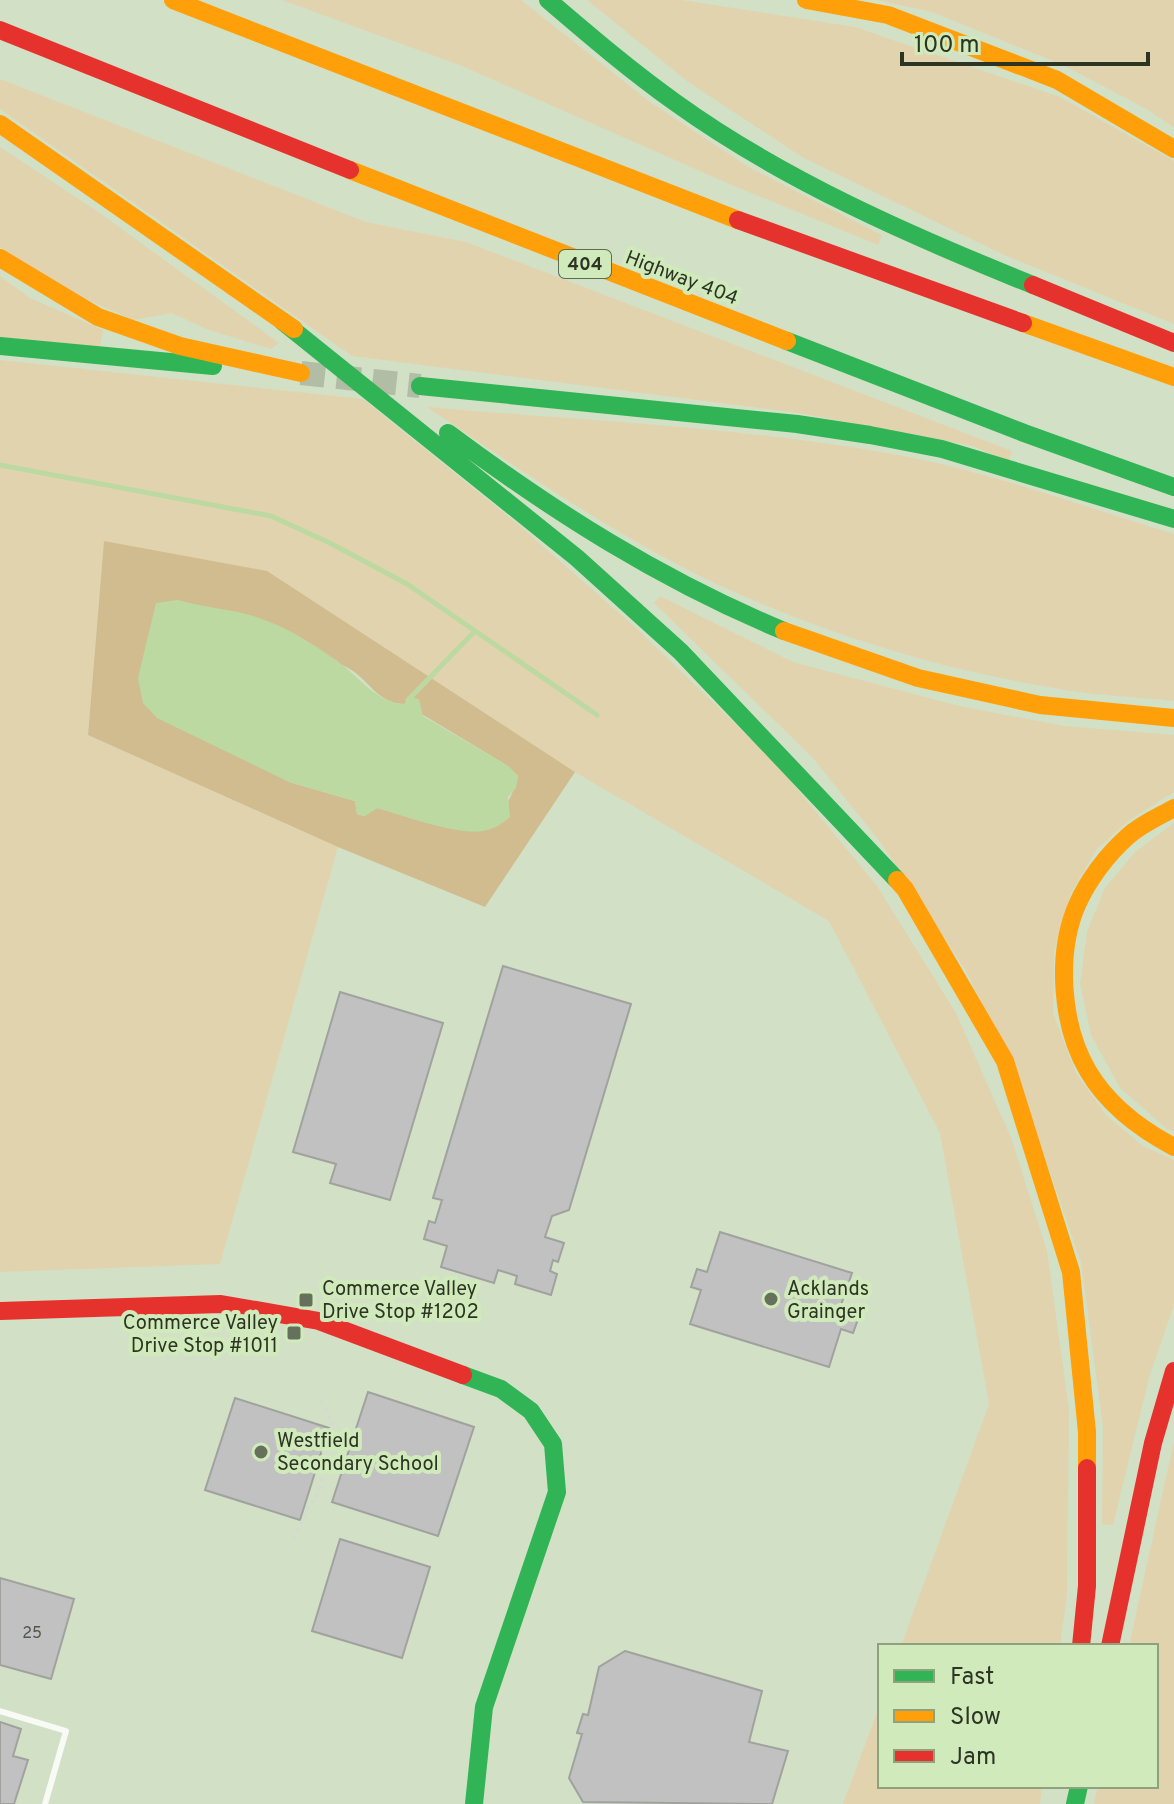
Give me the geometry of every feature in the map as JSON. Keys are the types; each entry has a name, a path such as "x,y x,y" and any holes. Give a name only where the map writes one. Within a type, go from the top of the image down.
{"main road":[{"path":"173,0 803,245 1174,377"},
{"path":"548,0 677,104 765,160 934,245 1174,343"},
{"path":"806,0 888,15 1057,80 1174,149"},
{"name":"Highway 404","path":"0,30 528,242 1024,433 1174,487"},
{"path":"0,124 282,321 427,417 519,486 608,544 726,607 816,644 918,678 1040,705 1174,718"},
{"path":"0,258 98,317 180,346 294,373 0,346"},
{"path":"282,321 577,558 681,652 905,889 1005,1061 1071,1272 1087,1432 1087,1586 1081,1644"},
{"path":"420,386 797,424 870,435 942,449 1174,519"},
{"path":"1174,808 1135,830 1105,862 1076,906 1066,948 1064,987 1072,1027 1087,1070 1115,1105 1144,1132 1174,1147"},
{"path":"0,1311 221,1304 319,1321 501,1389 531,1411 553,1444 557,1492 484,1707 474,1804"},
{"path":"1110,1644 1153,1443 1174,1371"}],"lane":[{"path":"0,1711 66,1731 45,1804"}],"path":[{"path":"294,1539 308,1507 315,1500 328,1464 322,1455 330,1431 335,1429 320,1399"}],"shaded area":[{"path":"282,0 521,0 650,102 750,168 882,235 878,245 727,183 462,66"},
{"path":"587,0 682,0 855,27 1060,97 1174,161 1174,324 1004,255 802,157 687,81"},
{"path":"876,0 1174,0 1174,128 1148,110 1065,66 932,12"},
{"path":"0,79 366,222 466,242 1012,451 1009,462 973,446 799,413 352,356 0,109"},
{"path":"0,147 97,211 279,343 271,349 206,329 172,313 133,320 57,286 0,247"},
{"path":"0,276 30,298 103,330 100,347 0,337"},
{"path":"0,360 363,399 520,526 635,627 775,762 877,886 956,1013 1012,1140 1047,1251 1069,1409 1067,1594 1060,1644 902,1644 989,1404 940,1133 829,921 575,772 401,659 104,542 88,735 338,847 220,1264 0,1272"},
{"path":"427,407 716,430 887,453 995,478 1174,534 1174,701 1079,692 981,674 858,640 778,611 699,575 619,532"},
{"path":"104,541 267,571 575,772 485,907 338,847 88,735","holes":["177,600 202,607 348,668 380,696 405,704 508,766 518,776 497,824 470,830 454,828 377,808 364,816 357,814 355,801 289,782"]},
{"path":"660,596 793,662 959,706 1064,726 1174,735 1174,792 1128,821 1096,850 1070,895 1054,951 1053,1013 1076,1073 1106,1115 1143,1146 1174,1160 1174,1305 1149,1378 1113,1525 1102,1524 1103,1427 1081,1262 1017,1077 966,971 881,843 813,758 654,603"},
{"path":"177,600 242,613 272,623 325,652 385,699 404,704 409,697 419,699 423,716 508,766 518,776 516,788 508,797 510,817 490,829 473,832 446,828 377,808 365,816 357,814 355,801 289,782 157,718 143,703 138,678 156,603"},
{"path":"1174,823 1174,1132 1120,1088 1091,1035 1080,984 1087,931 1105,888 1135,852"},
{"path":"1174,1441 1174,1804 1094,1804 1098,1788 1158,1788 1158,1644 1129,1644"},
{"path":"878,1709 878,1788 1042,1788 1040,1804 843,1804"}],"building":[{"path":"503,966 631,1004 569,1210 552,1216 545,1237 564,1243 558,1262 553,1260 550,1271 557,1274 551,1295 515,1284 517,1276 498,1270 494,1283 441,1267 447,1246 424,1239 429,1221 435,1223 442,1200 433,1198"},
{"path":"340,992 443,1023 390,1200 330,1183 336,1164 293,1152"},
{"name":"Acklands Grainger","path":"720,1232 852,1273 840,1308 860,1314 853,1333 841,1329 829,1367 690,1324 701,1290 691,1287 697,1269 707,1272"},
{"path":"368,1392 474,1427 438,1536 332,1502"},
{"path":"235,1398 329,1428 300,1520 205,1490"},
{"path":"340,1539 430,1567 402,1658 312,1631"},
{"path":"0,1578 74,1599 51,1679 0,1665"},
{"path":"625,1651 762,1691 749,1742 788,1751 772,1804 583,1802 569,1778 582,1734 577,1733 583,1714 588,1715 599,1667"},
{"path":"0,1722 21,1729 13,1756 28,1760 14,1804 0,1804"}],"waterway":[{"path":"0,465 271,516 407,584 597,715"},
{"path":"408,700 475,631"}],"tunnel":[{"path":"301,373 420,386"}],"traffic: fast":[{"path":"548,0 659,91 760,157 895,226 1033,285"},
{"path":"282,321 577,558 681,652 897,880"},
{"path":"787,341 1024,433 1174,487"},
{"path":"0,346 213,366"},
{"path":"420,386 797,424 870,435 942,449 1174,519"},
{"path":"448,433 568,517 652,567 784,631"},
{"path":"463,1375 501,1389 531,1411 553,1444 557,1492 484,1707 474,1804"},
{"path":"1075,1804 1079,1788"}],"traffic: slow":[{"path":"173,0 738,220"},
{"path":"806,0 888,15 1057,80 1174,149"},
{"path":"0,124 294,329"},
{"path":"350,170 787,341"},
{"path":"0,258 98,317 180,346 301,373"},
{"path":"1023,323 1174,377"},
{"path":"784,631 918,678 1040,705 1174,718"},
{"path":"1174,808 1132,832 1092,877 1070,924 1064,967 1064,989 1072,1033 1088,1071 1105,1095 1126,1115 1174,1147"},
{"path":"897,880 1005,1061 1071,1272 1087,1432 1087,1468"}],"traffic: jam":[{"path":"0,30 350,170"},
{"path":"738,220 1023,323"},
{"path":"1033,285 1174,343"},
{"path":"0,1311 221,1304 319,1321 463,1375"},
{"path":"1110,1644 1153,1443 1174,1371"},
{"path":"1081,1644 1087,1586 1087,1468"}],"place":[{"name":"Acklands Grainger","path":"771,1299"},
{"name":"Commerce Valley Drive Stop #1202","path":"306,1300"},
{"name":"Commerce Valley Drive Stop #1011","path":"294,1333"},
{"name":"Westfield Secondary School","path":"261,1452"}]}
